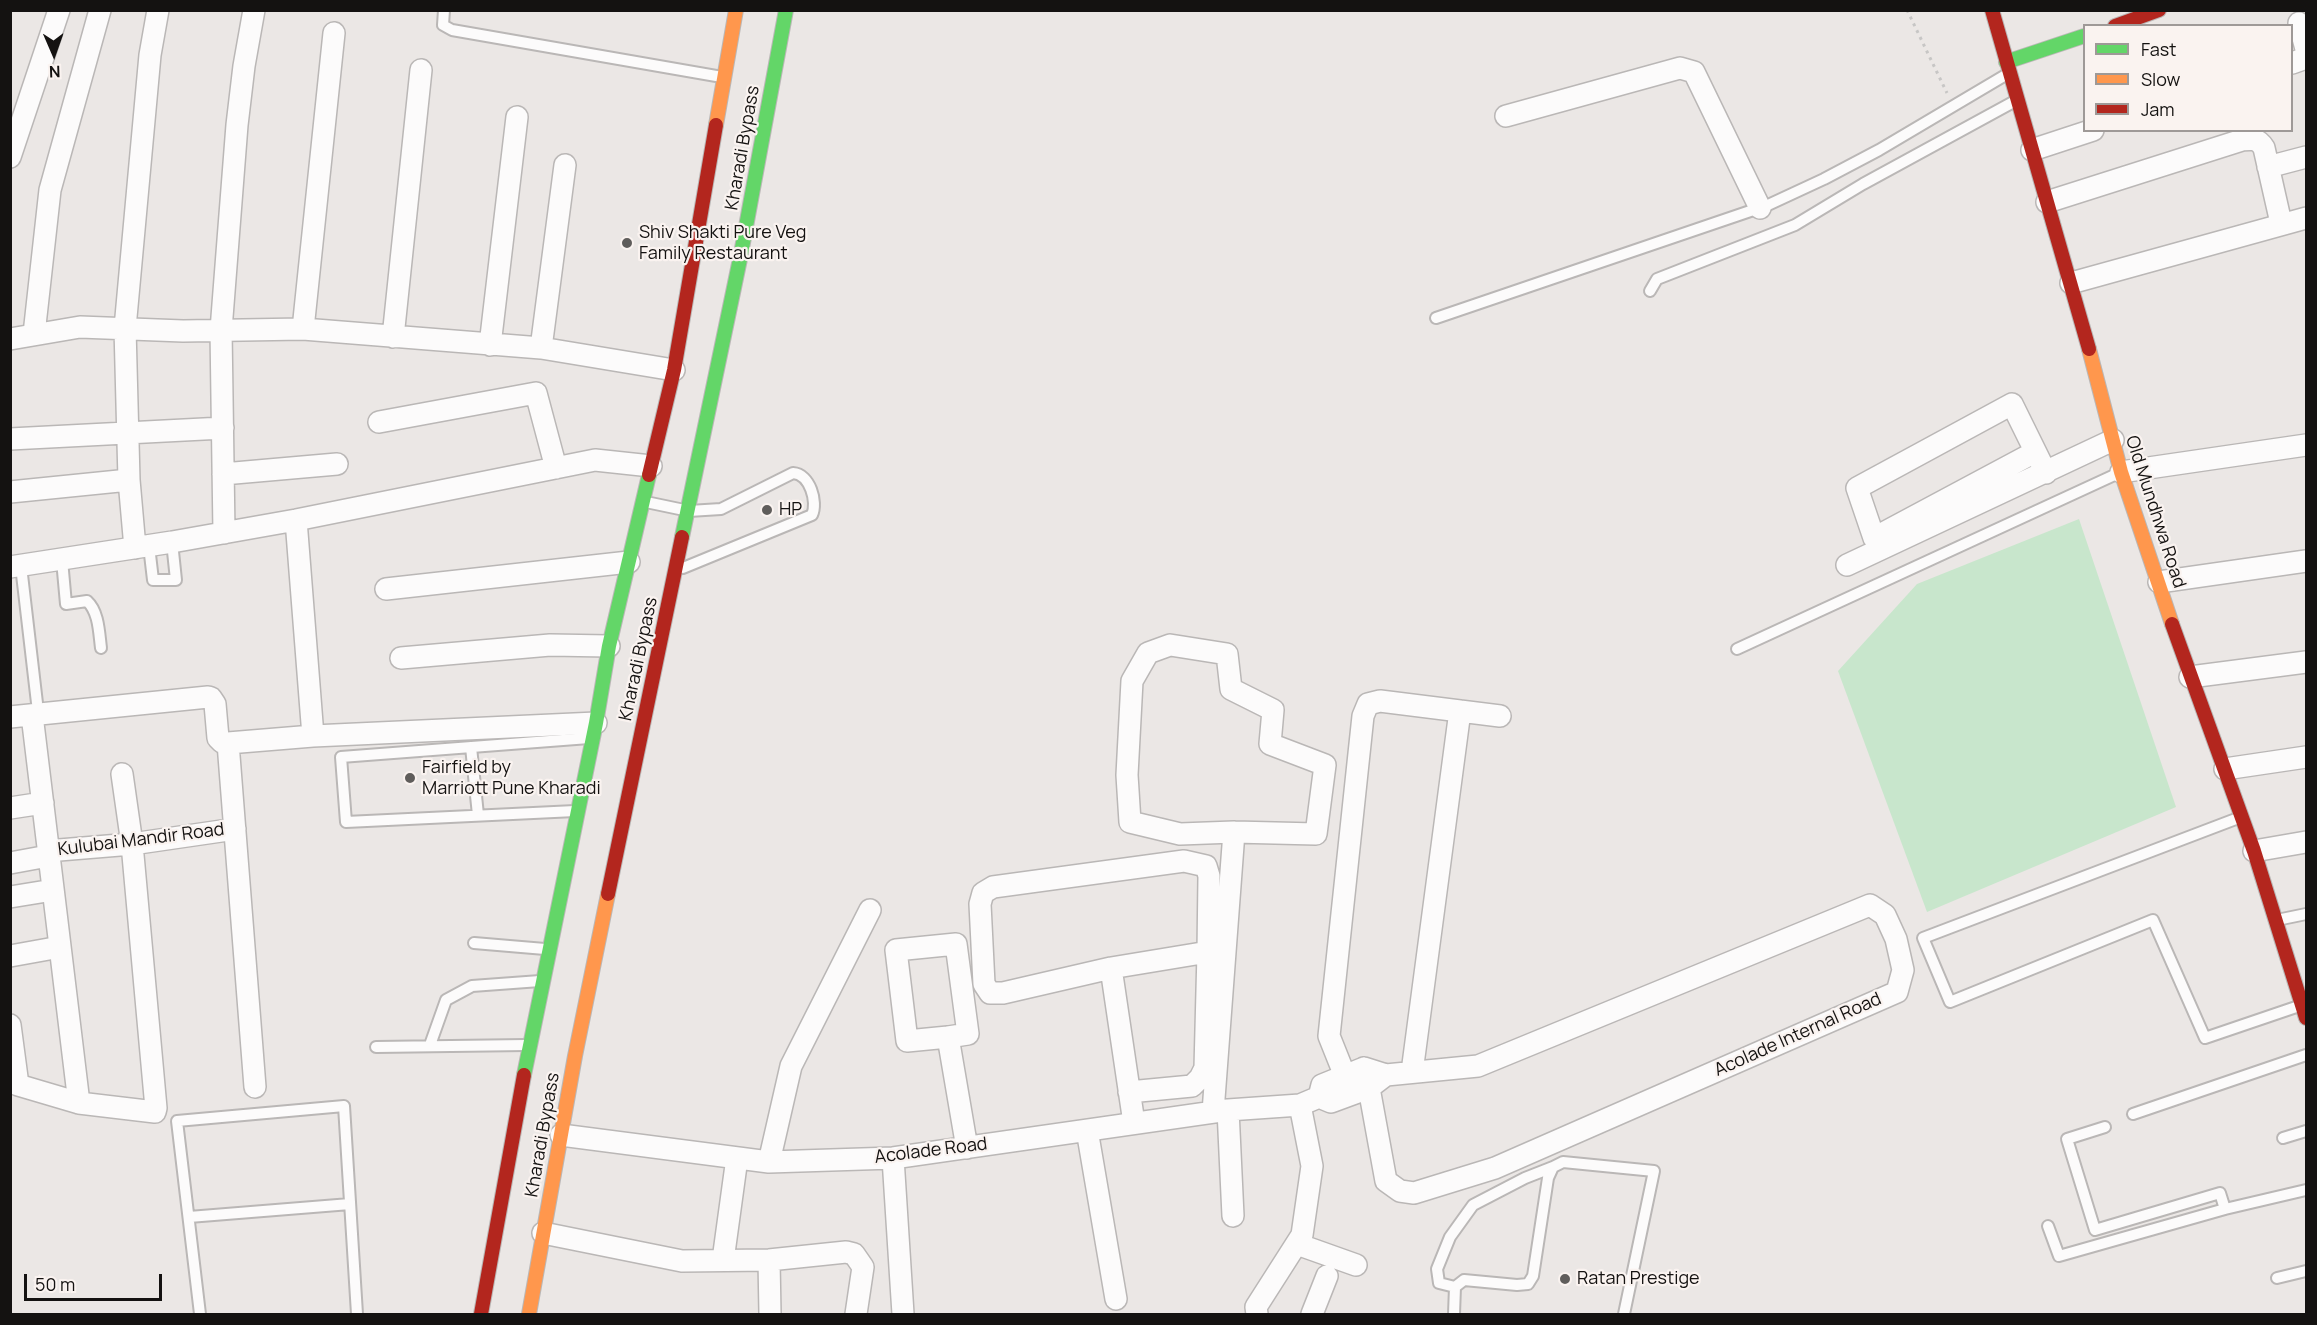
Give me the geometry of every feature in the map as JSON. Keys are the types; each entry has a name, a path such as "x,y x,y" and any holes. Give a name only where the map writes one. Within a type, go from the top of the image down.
{"main road":[{"name":"Kharadi Bypass","path":"481,1314 530,1044 609,646 674,370 736,10"},
{"name":"Kharadi Bypass","path":"529,1314 561,1135 754,187 786,10"},
{"name":"Old Mundhwa Road","path":"1992,10 2071,283 2121,472 2190,677 2254,851 2304,1011"},
{"path":"2120,24 2159,10"},
{"path":"2008,68 2083,37"}],"street":[{"path":"10,157 58,10"},
{"path":"34,334 50,190 100,10"},
{"path":"142,547 129,480 125,328 150,55 158,10"},
{"path":"224,533 221,330 237,125 254,10"},
{"path":"2299,23 2307,50"},
{"path":"303,329 334,33"},
{"path":"1506,116 1680,68 1694,72 1760,208"},
{"path":"393,337 421,70"},
{"path":"490,345 518,117"},
{"path":"2032,150 2087,132"},
{"path":"2048,202 2242,140 2253,139 2260,142 2281,224"},
{"path":"2268,167 2307,157"},
{"path":"541,348 565,165"},
{"path":"2071,283 2307,218"},
{"path":"10,339 80,327 303,329 541,348 674,370"},
{"path":"379,422 536,393 556,468"},
{"path":"2035,452 1874,538 1857,488 2012,404 2046,473"},
{"path":"10,439 223,428"},
{"path":"1847,565 2113,440"},
{"path":"2121,472 2307,445"},
{"path":"16,566 296,520 595,460 651,466"},
{"path":"224,474 337,464"},
{"path":"10,492 129,480"},
{"path":"296,520 314,736"},
{"path":"2158,582 2307,561"},
{"path":"386,589 629,562"},
{"path":"401,658 550,645 609,646"},
{"path":"1170,645 1227,654 1231,689 1273,710 1270,744 1325,765 1316,834 1234,832 1180,834 1130,822 1127,775 1132,681 1148,653 1170,645"},
{"path":"2190,677 2307,662"},
{"path":"10,717 35,709 208,697 214,704 218,738 222,742 314,736 594,730"},
{"path":"1359,1078 1329,1036 1363,716 1368,704 1380,700 1500,716"},
{"name":"Kulubai Mandir Road","path":"35,709 48,854 79,1103"},
{"path":"1412,1072 1460,711"},
{"path":"228,742 255,1087"},
{"path":"2225,769 2307,757"},
{"path":"10,1025 18,1085 79,1103 155,1112 132,844 122,774"},
{"path":"10,807 44,804"},
{"name":"Kulubai Mandir Road","path":"10,863 48,854 235,829"},
{"path":"1233,1216 1220,1111 1234,832"},
{"path":"2254,851 2307,842"},
{"path":"1129,1092 1192,1086 1200,1078 1205,1068 1208,952 1209,876 1206,866 1197,862 1184,861 993,887 983,893 980,904 984,984 990,993 1004,993 1111,968 1208,952"},
{"path":"10,897 53,890"},
{"name":"Acolade Internal Road","path":"1310,1101 1331,1102 1359,1078 1478,1066 1870,905 1885,915 1896,939 1903,970 1897,992 1495,1168 1414,1193 1400,1191 1386,1181 1359,1078"},
{"path":"769,1162 791,1066 870,910"},
{"path":"956,944 968,1034 948,1037 907,1041 896,950 956,944"},
{"path":"10,956 60,947"},
{"path":"1111,968 1134,1124"},
{"path":"948,1037 966,1148"},
{"path":"1257,1314 1256,1306 1302,1235 1312,1166 1310,1101"},
{"name":"Acolade Road","path":"561,1135 769,1162 893,1158 1220,1111 1310,1101"},
{"path":"1087,1130 1116,1299"},
{"path":"723,1260 737,1158"},
{"path":"893,1158 903,1314"},
{"path":"543,1233 682,1261 769,1260 846,1252 854,1254 863,1267 856,1314"},
{"path":"1297,1244 1356,1265"},
{"path":"769,1260 770,1314"},
{"path":"1312,1314 1327,1276"}],"lane":[{"path":"444,10 443,25 452,30 725,77"},
{"path":"1436,318 1760,208 1824,179 1879,150 2008,68"},
{"path":"1650,291 1657,279 1795,225 1863,184 2017,100"},
{"path":"1737,649 2121,472"},
{"path":"642,501 689,511 721,509 793,473 799,473 805,478 815,501 812,515 675,572"},
{"path":"142,547 153,580 176,580 172,542"},
{"path":"62,560 66,604 87,601 92,606 96,616 101,648"},
{"path":"16,566 35,709"},
{"path":"578,811 346,822 341,757 471,747 594,730"},
{"path":"471,747 478,815"},
{"path":"2242,817 1923,938 1950,1002 2153,920 2205,1038 2304,1011"},
{"path":"2276,921 2307,914"},
{"path":"474,943 549,949"},
{"path":"430,1045 446,1000 472,986 543,981"},
{"path":"376,1047 530,1044"},
{"path":"2133,1114 2307,1054"},
{"path":"200,1314 177,1121 344,1106 357,1314"},
{"path":"2105,1127 2067,1139 2095,1230 2220,1193 2225,1209"},
{"path":"2283,1138 2307,1131"},
{"path":"1455,1287 1439,1283 1437,1269 1450,1237 1473,1205 1525,1178 1563,1162 1654,1171 1624,1314"},
{"path":"1455,1287 1464,1280 1528,1284 1533,1276 1548,1178 1553,1167"},
{"path":"2048,1226 2059,1256 2225,1209 2307,1191"},
{"path":"189,1217 350,1204"},
{"path":"2277,1278 2307,1271"},
{"path":"1454,1314 1455,1287"}],"path":[{"path":"1907,10 1953,105"}],"green space":[{"path":"2079,519 2176,807 1927,912 1838,671 1917,584"}],"traffic: fast":[{"path":"682,537 740,259 786,10"},
{"path":"2006,62 2083,36"},
{"path":"524,1075 596,723 609,646 649,475"}],"traffic: slow":[{"path":"716,125 736,10"},
{"path":"2089,349 2121,472 2172,624"},
{"path":"529,1314 575,1056 608,894"}],"traffic: jam":[{"path":"1992,10 2089,349"},
{"path":"2120,24 2159,10"},
{"path":"649,475 674,370 716,125"},
{"path":"608,894 682,537"},
{"path":"2172,624 2254,851 2306,1018"},
{"path":"481,1314 524,1075"}],"place":[{"name":"Shiv Shakti Pure Veg Family Restaurant","path":"627,243"},
{"name":"HP","path":"767,510"},
{"name":"Fairfield by Marriott Pune Kharadi","path":"410,778"},
{"name":"Ratan Prestige","path":"1565,1279"}]}
